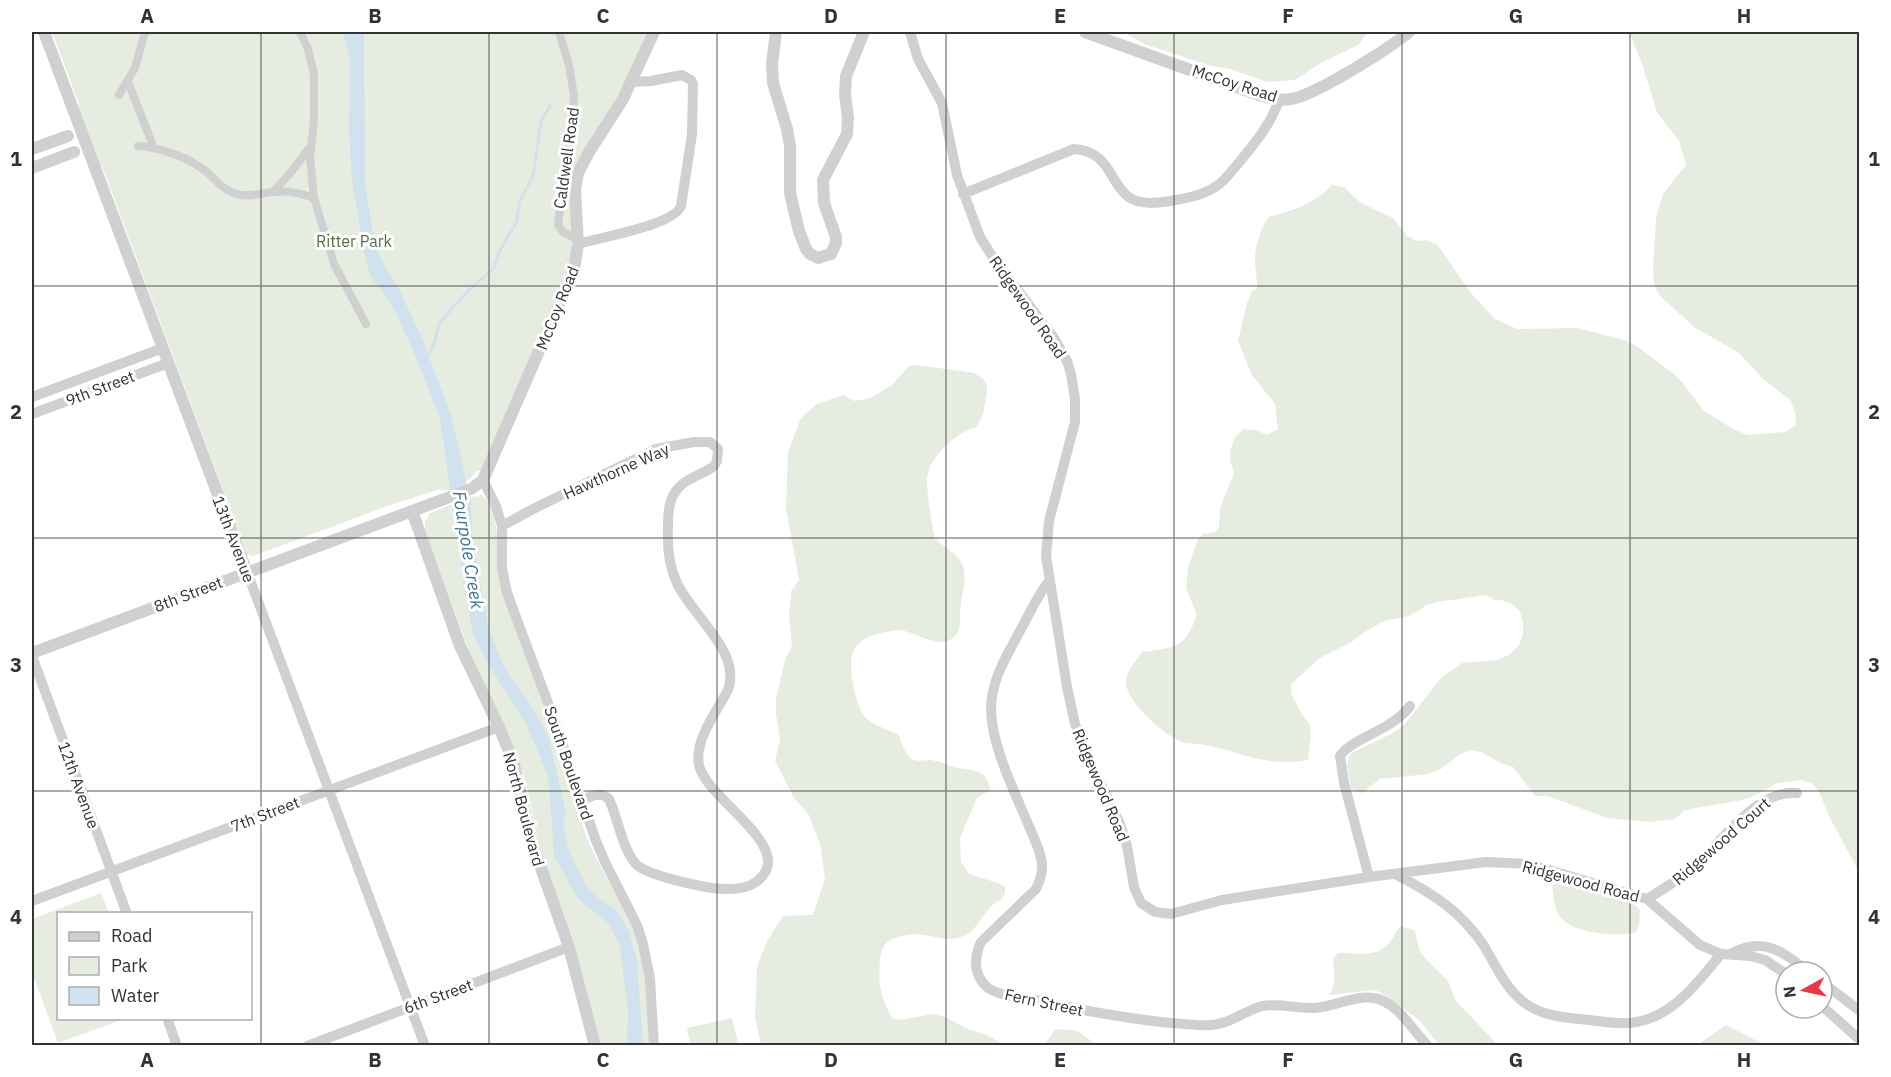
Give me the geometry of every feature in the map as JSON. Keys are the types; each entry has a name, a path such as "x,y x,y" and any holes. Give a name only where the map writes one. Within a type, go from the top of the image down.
{"street":[{"name":"13th Avenue","path":"44,32 80,131 80,149 163,348 425,1046"},
{"path":"119,95 138,60 145,32"},
{"path":"300,32 310,55 314,74 315,106 310,168 315,198 334,264 366,324"},
{"name":"Caldwell Road","path":"559,32 569,65 574,96 573,125 568,146 558,225 563,232 578,242"},
{"name":"McCoy Road","path":"480,482 574,270 578,242 575,190 578,172 632,82 654,32"},
{"path":"776,32 772,63 773,82 789,138 789,183 792,202 806,249 818,258 831,254 836,243 824,203 823,180 847,134 846,76 864,32"},
{"name":"Ridgewood Road","path":"910,32 918,58 942,103 952,156 963,194 985,247 1054,338 1067,361 1071,374 1075,399 1075,422 1047,533 1046,556 1049,581 1075,724 1120,824 1127,846 1134,887 1141,903 1155,912 1171,914 1222,900 1369,877 1486,862 1518,863 1551,869 1647,899 1670,917 1691,939 1710,950 1765,960 1774,966"},
{"name":"McCoy Road","path":"1085,32 1259,95 1279,100 1301,97 1312,92 1385,49 1409,32"},
{"path":"578,242 656,224 674,216 681,206 692,134 693,84 691,80 682,75 632,82"},
{"path":"128,82 154,148"},
{"path":"963,194 1074,149 1087,151 1098,158 1107,166 1125,194 1139,202 1157,203 1190,197 1212,189 1223,181 1266,129 1279,100"},
{"path":"32,149 80,131"},
{"path":"273,192 311,145"},
{"path":"138,146 154,148 189,160 232,193 249,196 273,192 294,192 315,198"},
{"path":"32,168 80,149"},
{"name":"9th Street","path":"32,397 163,348"},
{"name":"9th Street","path":"32,414 168,363"},
{"name":"Hawthorne Way","path":"502,526 656,450 703,441 715,445 718,449 717,461 714,465 684,482 674,494 669,511 669,559 684,596 721,647 731,667 731,682 728,690 699,750 699,766 710,785 764,844 768,857 764,874 752,886 725,888 703,887 644,870 632,858 609,799 600,795 582,800"},
{"path":"412,511 480,482"},
{"name":"South Boulevard","path":"480,482 496,506 502,526 502,568 507,593 605,862 629,907 643,944 650,979 654,1046"},
{"name":"8th Street","path":"32,654 412,511"},
{"name":"North Boulevard","path":"412,511 460,646 499,726 517,773 536,857 569,947 595,1046"},
{"name":"Fern Street","path":"1049,581 999,669 994,681 991,700 994,734 1039,849 1042,865 1041,879 1036,889 981,942 976,951 975,961 976,971 981,980 994,991 1072,1009 1112,1016 1200,1025 1231,1021 1267,1005 1319,1008 1357,999 1375,998 1394,1007 1428,1046"},
{"name":"12th Avenue","path":"32,654 126,912"},
{"path":"1369,877 1344,783 1340,756 1350,746 1394,722 1410,706"},
{"name":"7th Street","path":"32,901 499,726"},
{"name":"Ridgewood Court","path":"1647,899 1696,866 1764,800 1781,793 1797,793"},
{"path":"1397,875 1424,889 1460,916 1484,946 1509,988 1532,1008 1547,1014 1628,1023 1656,1017 1679,1001 1726,954 1756,945 1767,946 1793,960"},
{"name":"6th Street","path":"307,1046 569,947"},
{"path":"1834,991 1860,1011"},
{"path":"1834,1017 1860,1040"},
{"path":"168,1020 177,1046"}],"green space":[{"name":"Ritter Park","path":"52,32 649,32 625,84 569,177 572,223 568,276 483,470 476,471 465,483 449,490 438,490 393,504 253,556 247,554 102,166 99,165 77,107 79,104"},
{"path":"1124,32 1368,32 1358,45 1321,63 1295,80 1267,82 1144,44"},
{"path":"1629,32 1859,32 1859,872 1820,794 1813,784 1801,780 1777,783 1743,800 1684,811 1675,819 1650,822 1607,818 1548,796 1535,796 1513,767 1481,752 1470,750 1459,755 1441,769 1428,774 1380,779 1362,793 1351,789 1347,765 1350,754 1403,726 1441,678 1462,663 1497,660 1509,655 1519,645 1523,634 1520,611 1510,603 1498,599 1496,601 1486,595 1437,602 1426,605 1406,617 1384,621 1320,658 1291,684 1292,695 1310,725 1308,760 1267,761 1202,744 1181,742 1163,731 1146,716 1128,692 1126,679 1142,652 1163,649 1183,641 1197,615 1186,588 1188,568 1198,539 1203,534 1215,532 1219,527 1220,508 1234,473 1230,460 1235,437 1244,429 1256,430 1267,435 1278,429 1275,404 1252,375 1238,341 1247,303 1252,291 1257,289 1255,258 1262,228 1268,217 1302,206 1318,197 1332,185 1344,187 1361,203 1393,218 1407,236 1417,241 1426,240 1437,244 1471,293 1495,319 1517,329 1577,328 1635,345 1674,374 1704,411 1735,430 1748,435 1785,432 1796,425 1791,401 1763,379 1738,352 1694,327 1658,294 1653,271 1656,217 1663,194 1686,165 1679,141 1657,112"},
{"path":"917,365 974,373 987,385 983,414 977,427 961,434 945,446 933,461 927,478 935,538 957,556 964,569 965,581 959,628 956,635 943,642 928,640 899,630 870,636 856,646 853,653 852,679 860,709 864,715 874,724 899,735 911,759 937,761 977,771 986,777 990,790 977,798 960,838 961,862 969,874 998,883 1005,887 1005,893 973,930 961,937 946,939 916,934 890,940 883,948 881,955 880,984 882,997 892,1018 899,1020 934,1014 943,1016 1004,1045 761,1045 755,1017 757,967 767,941 783,916 813,915 825,879 821,847 809,815 794,798 775,761 780,739 776,698 785,660 792,646 789,614 791,591 799,580 786,508 788,452 800,420 817,404 843,395 855,401 870,398 892,385 909,366"},
{"path":"481,494 492,510 498,544 586,836 638,941 647,985 650,1045 600,1045 574,942 538,844 528,791 518,757 472,659 425,531 425,522 430,513 473,496 479,497"},
{"path":"1558,881 1613,894 1628,900 1640,910 1636,932 1629,934 1596,933 1574,927 1566,922 1560,917 1554,901 1552,885"},
{"path":"101,893 109,912 57,912 57,1020 121,1020 58,1043 32,972 32,919"},
{"path":"1401,926 1415,931 1420,952 1448,981 1456,1001 1498,1045 1439,1045 1419,1020 1374,990 1329,995 1334,982 1333,959 1338,953 1369,953 1381,950"},
{"path":"732,1018 738,1043 690,1045 687,1028"},
{"path":"1726,1025 1765,1045 1697,1045"},
{"path":"1055,1030 1078,1031 1097,1045 1044,1045"}],"water":[{"name":"Fourpole Creek","path":"343,32 364,32 365,184 374,239 381,260 399,289 422,338 452,418 471,504 472,535 488,627 501,661 531,705 549,739 566,813 563,826 570,854 587,887 616,910 629,931 637,961 643,1045 627,1045 628,1010 620,947 609,924 577,898 554,855 549,782 546,771 527,726 473,635 440,419 417,359 395,311 371,277 365,259 352,179 349,130 350,60"}],"waterway":[{"path":"428,357 439,323 468,291 494,268 499,252 516,223 520,200 533,177 541,121 550,106"}]}
